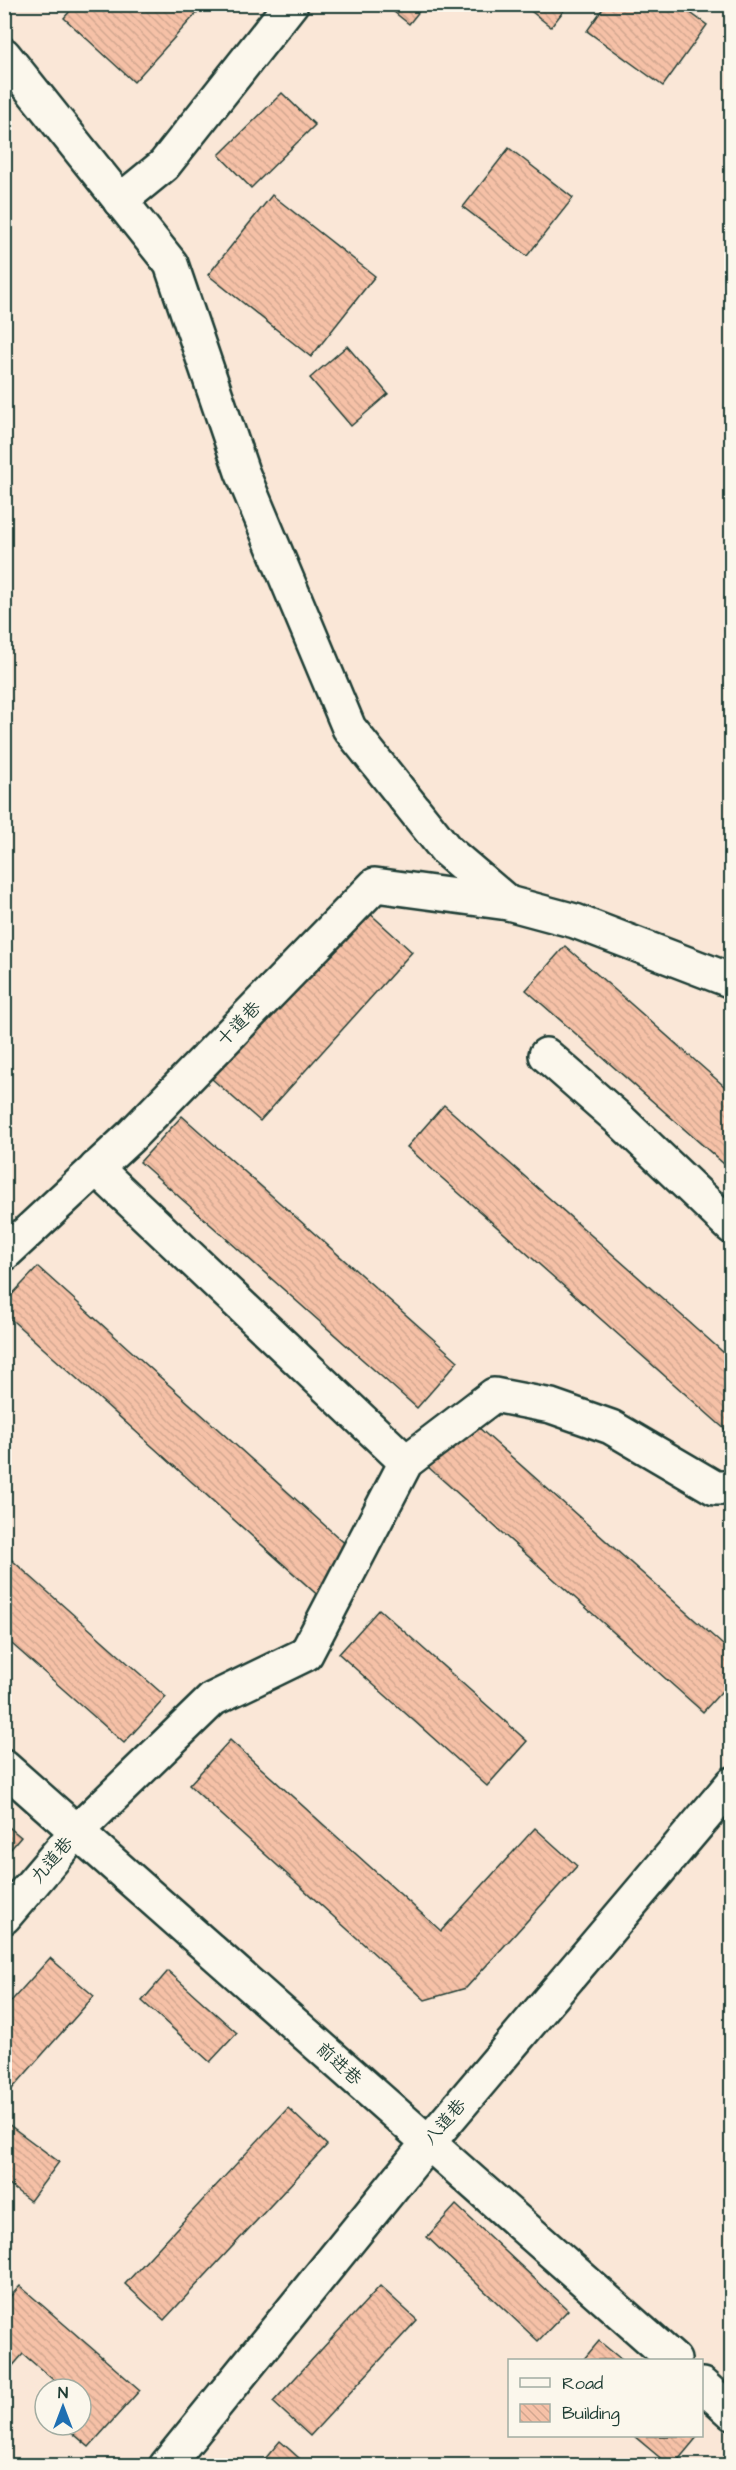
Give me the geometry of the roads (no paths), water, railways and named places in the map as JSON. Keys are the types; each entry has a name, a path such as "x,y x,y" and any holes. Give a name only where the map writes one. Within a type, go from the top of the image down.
{"street":[{"path":"120,201 164,165 291,4"},
{"path":"4,55 171,264 242,472 349,728 447,851 508,903 575,921 732,981"},
{"name":"十道巷","path":"4,1254 130,1137 375,885 508,903"},
{"path":"546,1055 620,1120 732,1227"},
{"path":"96,1168 406,1462 494,1395 551,1406 611,1428 715,1488 732,1488"},
{"name":"九道巷","path":"4,1917 77,1831 213,1699 306,1654 406,1462"},
{"name":"前进巷","path":"4,1767 672,2359"},
{"name":"八道巷","path":"166,2466 428,2143 732,1784"},
{"path":"703,2386 732,2412"}]}
